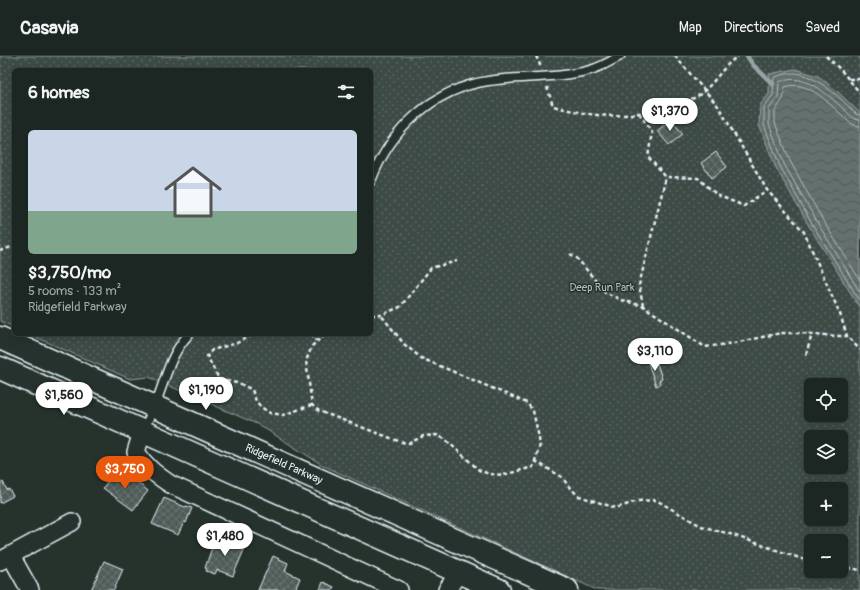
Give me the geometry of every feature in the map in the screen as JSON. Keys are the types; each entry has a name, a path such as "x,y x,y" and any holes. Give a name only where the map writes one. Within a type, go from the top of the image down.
{"main road":[{"name":"Ridgefield Parkway","path":"0,338 567,590"},
{"path":"0,368 499,590"}],"street":[{"path":"142,432 136,452 144,464 156,475 170,484 398,590"},
{"path":"30,590 5,559 72,522"},
{"path":"447,590 459,572"}],"lane":[{"path":"373,175 385,150 399,131 414,116 449,94 472,84 488,81 566,74 590,70 620,56"},
{"path":"142,432 154,407 169,364 179,345 187,336"}],"path":[{"path":"536,56 553,106 605,116 639,113 693,98 705,90 737,56"},
{"path":"675,56 718,106 767,190 804,232 840,314 847,336 860,350"},
{"path":"826,56 849,79 860,93"},
{"path":"849,79 860,79"},
{"path":"639,113 652,132 648,157 666,177 698,178 716,195 744,206 767,190"},
{"path":"644,306 638,285 666,177"},
{"path":"0,251 12,247"},
{"path":"570,254 576,257 605,292 621,300 644,306 705,347 734,343 780,333 802,332 847,336"},
{"path":"373,315 381,315 400,307 431,268 457,261"},
{"path":"323,336 312,346 306,361 312,405 319,411 401,442 410,443 423,436 438,435 479,470 489,474 503,475 533,467 540,446 533,411 527,403 421,358 404,344 381,315"},
{"path":"806,355 812,334"},
{"path":"251,336 237,343 212,350 206,356 219,379 241,384 252,390 256,401 261,407 270,413 283,415 312,405"},
{"path":"313,336 318,341"},
{"path":"535,461 562,477 570,488 579,496 616,508 638,500 656,500 662,502 701,526 730,534 804,560"},
{"path":"848,567 860,570"}],"green space":[{"name":"Deep Run Park","path":"0,56 860,56 860,590 597,590 324,466 259,425 149,377 130,379 33,336 373,336 373,68 12,68 12,326 0,321"}],"water":[{"path":"795,69 818,76 836,90 860,113 860,308 809,226 776,168 759,125 760,105 769,94 769,74"}],"building":[{"path":"671,120 683,134 669,145 657,131"},
{"path":"716,152 727,167 712,178 701,163"},
{"path":"651,359 652,362 656,360 662,379 659,381 660,384 656,386 647,360"},
{"path":"116,469 130,480 132,478 148,491 133,510 103,488"},
{"path":"3,482 7,490 9,489 13,496 0,503 0,484"},
{"path":"164,498 185,507 192,508 186,523 184,522 178,535 152,524"},
{"path":"215,539 232,544 234,540 246,545 233,576 217,570 215,574 206,571 207,569 205,568"},
{"path":"273,556 288,563 285,571 300,578 295,590 258,590"},
{"path":"104,561 123,569 114,590 91,590"},
{"path":"323,582 334,587 332,590 320,590"}],"waterway":[{"path":"747,56 753,65 773,84"}]}
